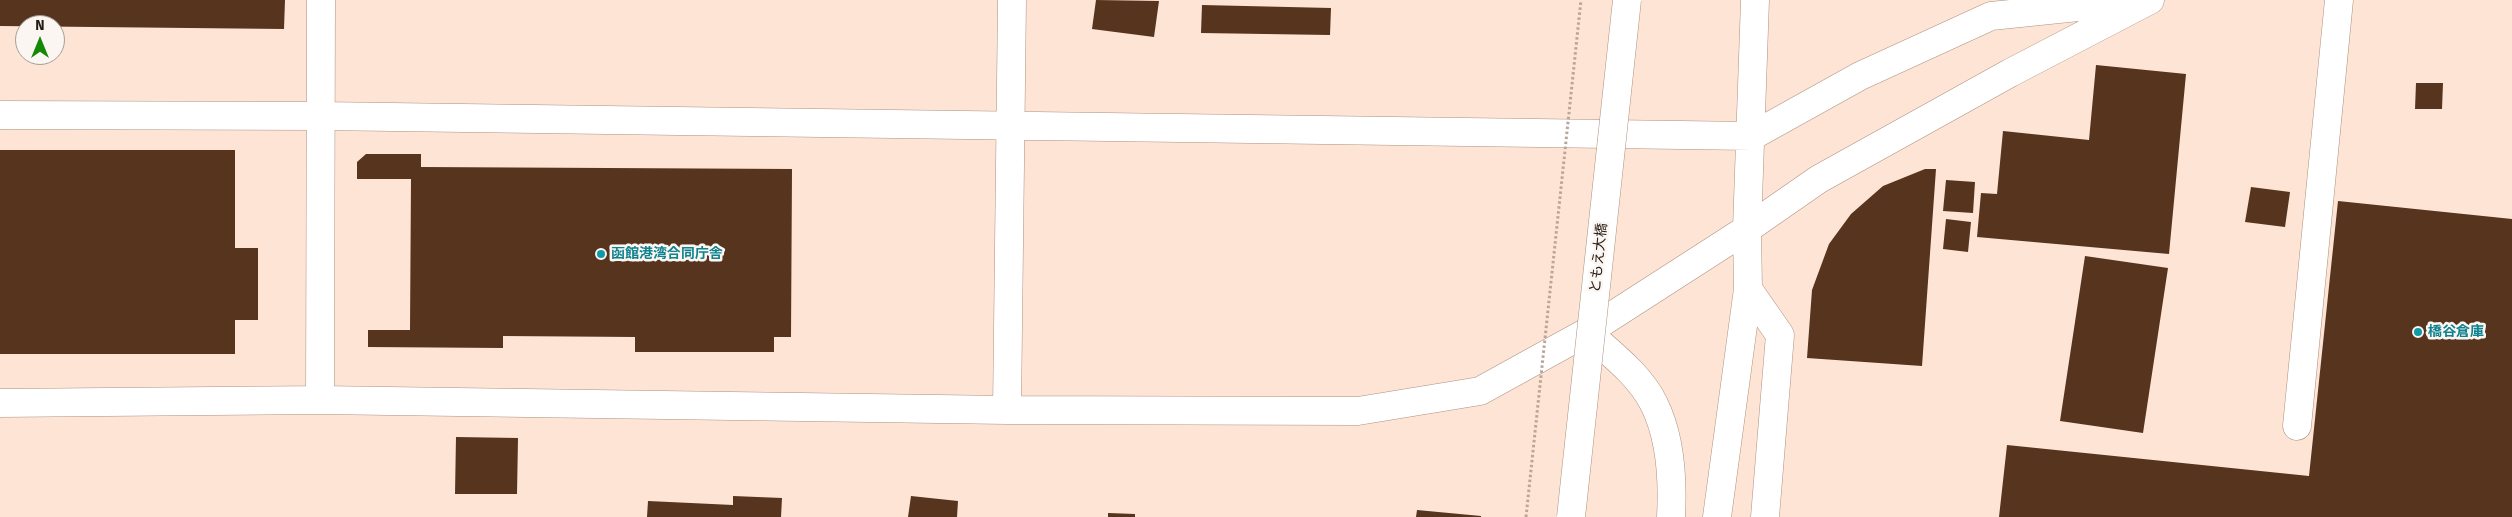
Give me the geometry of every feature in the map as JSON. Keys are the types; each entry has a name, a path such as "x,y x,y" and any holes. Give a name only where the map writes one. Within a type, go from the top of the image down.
{"street":[{"path":"320,400 322,0"},
{"path":"1006,410 1012,0"},
{"name":"ともえ大橋","path":"1571,517 1627,0"},
{"path":"1717,517 1748,289 1747,229 1752,136 1755,0"},
{"path":"0,115 320,116 1752,136 1860,76 1991,16 2145,0"},
{"path":"0,403 320,400 1006,410 1358,411 1480,391 1587,332 1747,229 1819,179 2010,73 2150,0"},
{"path":"2298,426 2339,0"},
{"path":"1748,289 1780,335 1765,517"},
{"path":"1587,332 1632,373 1654,404 1668,447 1672,492 1671,517"}],"path":[{"path":"1526,517 1581,0"}],"building":[{"path":"0,0 285,0 284,29 65,27 65,15 15,15 15,26 0,26"},
{"path":"1096,0 1159,1 1154,37 1092,29"},
{"path":"1202,5 1331,8 1330,35 1201,33"},
{"path":"2096,65 2186,74 2169,254 1977,237 1981,193 1997,194 2003,131 2089,140"},
{"path":"2416,83 2443,83 2442,109 2415,109"},
{"path":"0,150 235,150 235,248 258,248 258,320 235,320 235,354 0,354"},
{"name":"函館港湾合同庁舎","path":"366,154 421,154 421,167 792,169 791,337 774,337 774,352 635,352 635,337 503,336 503,348 368,347 368,330 410,330 411,179 357,179 357,162"},
{"path":"1925,169 1936,169 1922,366 1807,358 1812,290 1829,244 1851,214 1883,186"},
{"path":"1946,180 1975,182 1973,213 1943,211"},
{"path":"2251,187 2290,192 2285,227 2245,222"},
{"name":"橋谷倉庫","path":"2338,201 2512,219 2512,517 1999,517 2007,445 2309,476"},
{"path":"1946,219 1971,222 1968,252 1943,249"},
{"path":"2085,256 2168,268 2143,433 2060,421"},
{"path":"456,437 518,438 517,494 455,494"},
{"path":"733,496 782,498 781,517 647,517 648,501 733,505"},
{"path":"911,496 958,501 957,517 908,517"},
{"path":"1417,510 1481,516 1481,517 1416,517"},
{"path":"1108,513 1135,514 1135,517 1108,517"}],"place":[{"name":"函館港湾合同庁舎","path":"601,254"},
{"name":"橋谷倉庫","path":"2418,332"}]}
